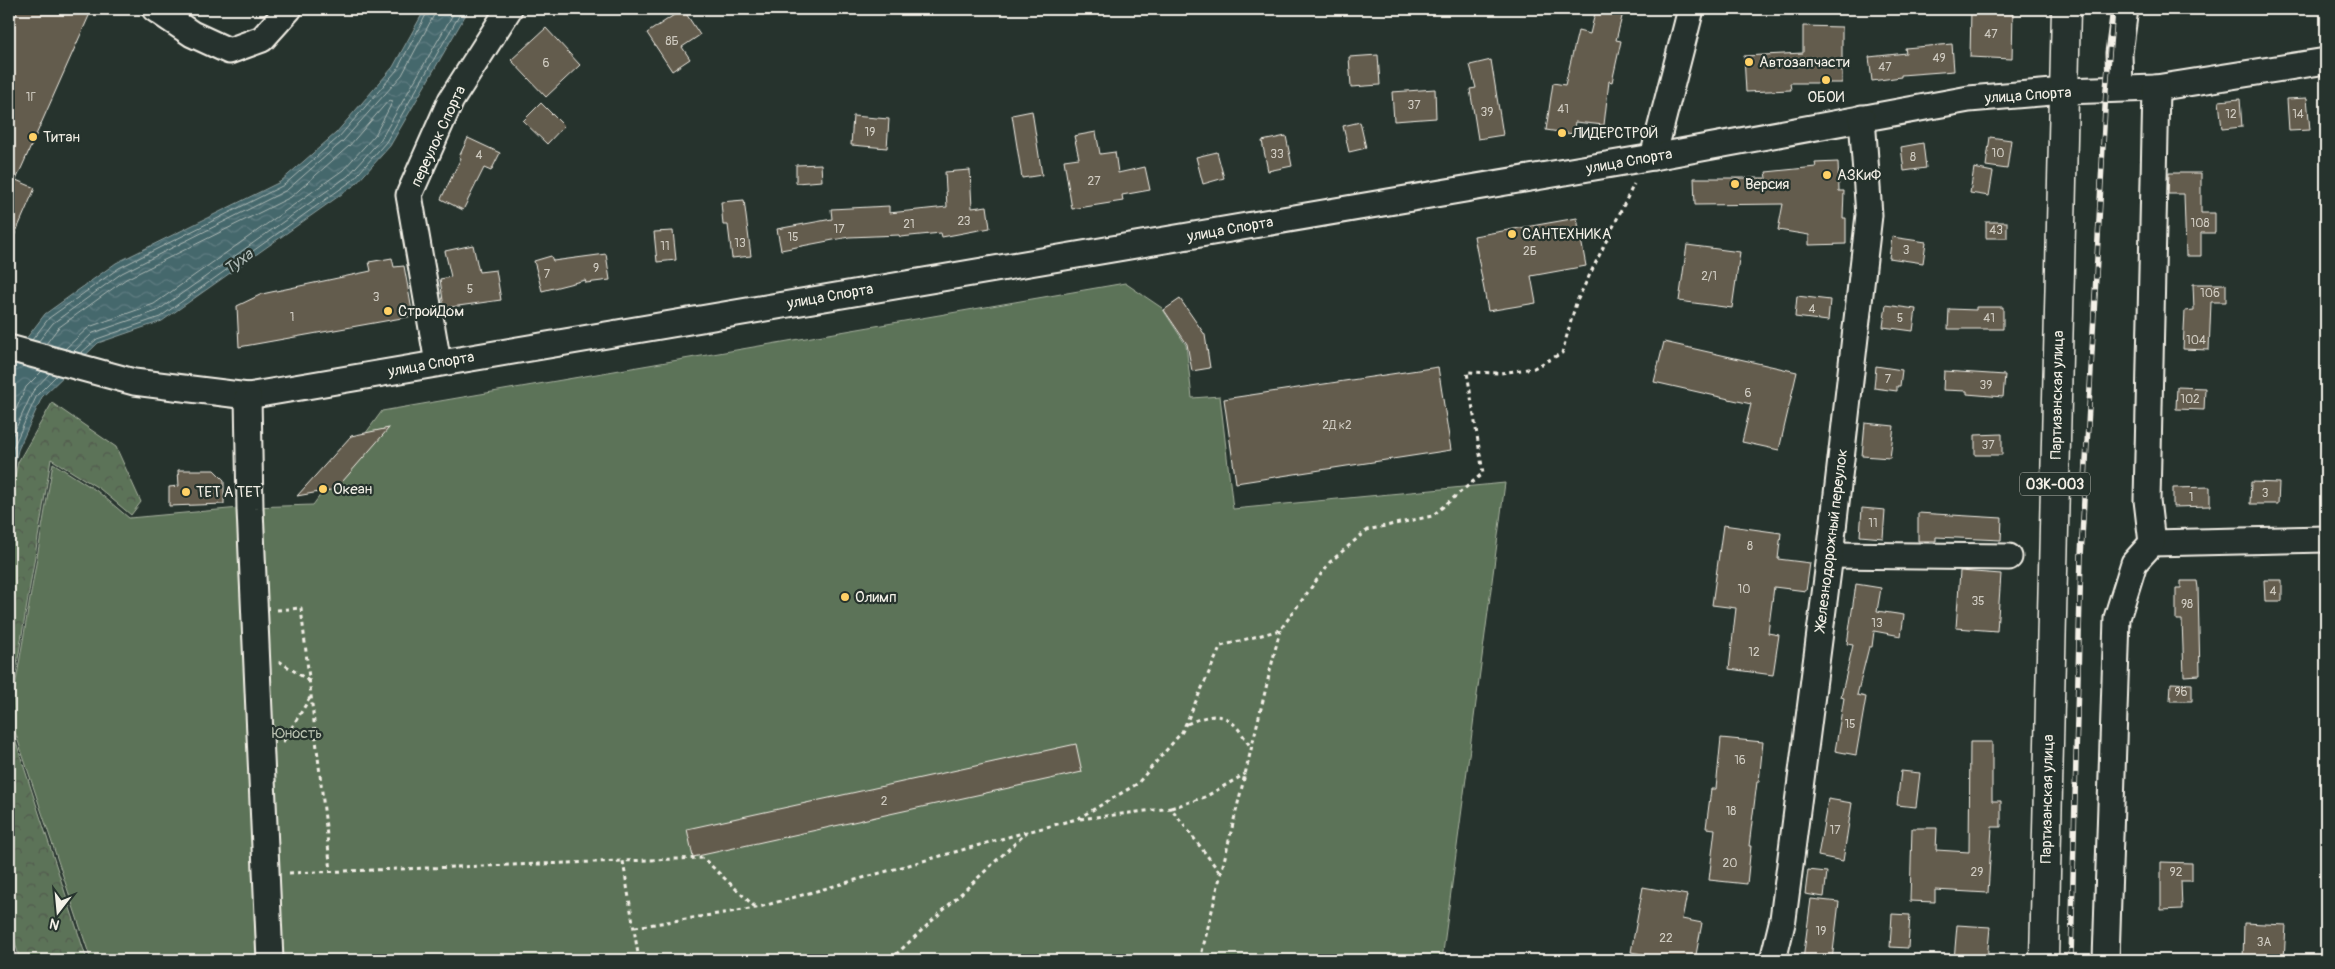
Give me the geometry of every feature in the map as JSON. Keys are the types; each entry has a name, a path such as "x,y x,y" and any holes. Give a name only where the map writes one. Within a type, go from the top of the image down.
{"main road":[{"name":"Партизанская улица","path":"2044,960 2066,9"}],"street":[{"path":"155,9 192,34 229,51 262,39 289,9"},
{"name":"переулок Спорта","path":"438,363 410,195 451,100 509,9"},
{"path":"1653,157 1691,9"},
{"path":"2120,88 2119,53 2125,9"},
{"name":"улица Спорта","path":"9,348 134,382 248,396 1653,157 1969,99 2064,91 2156,88 2326,62"},
{"path":"2152,543 2147,490 2156,88"},
{"name":"Железнодорожный переулок","path":"1773,960 1783,920 1830,555 1869,214 1862,118"},
{"path":"248,396 256,646 270,960"},
{"path":"2106,960 2117,618 2134,563 2152,543 2326,539"},
{"path":"1830,555 2009,557"}],"path":[{"path":"1200,960 1280,630 1330,562 1367,530 1432,516 1483,473 1467,372 1501,374 1534,368 1562,353 1576,303 1632,186 1653,157"},
{"path":"255,612 301,608 331,871"},
{"path":"1077,819 1137,784 1182,732 1220,646 1280,630"},
{"path":"256,646 309,681"},
{"path":"280,749 311,695"},
{"path":"1186,725 1204,716 1223,717 1237,724 1251,748"},
{"path":"635,927 756,908 1077,819 1172,808 1204,797 1245,774"},
{"path":"1172,808 1221,874"},
{"path":"890,960 1026,832"},
{"path":"266,874 703,858 756,908"},
{"path":"623,861 639,960"}],"green space":[{"name":"Юность","path":"1125,283 1162,308 1186,345 1192,398 1220,396 1233,509 1505,483 1442,960 91,960 10,717 53,463 97,491 129,518 251,507 313,505 382,411"},
{"path":"52,403 116,447 141,502 131,515 100,489 51,459 9,713 9,504 18,462"},
{"path":"9,721 87,960 20,960 9,922"}],"water":[{"name":"Туха","path":"425,9 469,9 390,146 356,184 162,321 98,343 42,397 18,450 9,490 9,361 45,314 116,263 280,182 336,133 393,67"}],"building":[{"path":"18,9 92,9 16,180 35,188 9,248 9,31"},
{"path":"683,9 700,35 682,47 690,59 672,71 647,33"},
{"path":"1596,9 1624,9 1616,40 1621,41 1612,82 1609,81 1604,125 1575,122 1573,134 1546,130 1553,83 1565,85 1578,31 1590,34"},
{"path":"1971,9 2013,11 2012,59 1970,57"},
{"path":"1803,26 1842,27 1842,83 1790,83 1791,90 1746,92 1744,56 1803,53"},
{"path":"546,28 580,65 546,97 511,60"},
{"path":"1952,44 1954,71 1901,75 1901,77 1872,81 1869,57 1906,53 1905,48"},
{"path":"1378,55 1380,85 1351,87 1349,57"},
{"path":"1491,60 1503,135 1478,139 1470,89 1476,88 1470,65"},
{"path":"1435,89 1436,118 1394,121 1392,92"},
{"path":"2307,98 2310,130 2289,131 2287,99"},
{"path":"2240,99 2242,127 2222,129 2219,101"},
{"path":"541,103 564,126 547,144 523,121"},
{"path":"1032,111 1042,175 1022,178 1012,115"},
{"path":"853,116 889,119 887,148 851,145"},
{"path":"1360,122 1366,148 1349,152 1343,126"},
{"path":"1096,132 1100,154 1115,152 1118,173 1145,167 1150,190 1122,195 1123,201 1072,209 1064,160 1079,158 1074,136"},
{"path":"1286,136 1292,166 1268,171 1262,141"},
{"path":"1990,137 2011,140 2007,169 1986,166"},
{"path":"468,138 500,153 491,171 484,168 463,210 441,199 461,158 459,157"},
{"path":"1923,143 1926,168 1904,171 1901,147"},
{"path":"1217,152 1224,178 1203,184 1196,157"},
{"path":"1838,162 1839,191 1844,191 1843,218 1846,218 1846,244 1809,245 1809,235 1778,230 1783,204 1695,205 1694,178 1767,178 1766,172 1816,167 1815,163"},
{"path":"821,164 822,181 796,183 796,165"},
{"path":"1974,168 1993,172 1989,196 1970,193"},
{"path":"970,170 972,208 987,206 990,228 942,237 941,233 900,237 899,235 849,237 781,250 777,229 832,219 831,209 889,206 889,213 947,207 945,172"},
{"path":"2169,173 2201,173 2201,213 2215,213 2215,233 2201,233 2201,256 2186,256 2184,194 2168,194"},
{"path":"744,200 751,256 732,258 728,225 723,225 721,202"},
{"path":"1577,218 1586,266 1531,276 1536,303 1488,311 1474,236"},
{"path":"1986,222 2007,222 2007,238 1986,238"},
{"path":"673,231 676,260 657,262 654,232"},
{"path":"1892,237 1926,242 1923,263 1889,258"},
{"path":"473,245 479,272 496,270 501,300 444,308 440,279 451,277 445,251"},
{"path":"1687,245 1740,252 1732,308 1679,301"},
{"path":"606,254 610,280 586,283 585,280 542,291 534,261 551,256 553,261"},
{"path":"392,258 394,267 404,266 413,316 239,347 237,306 262,294 371,271 369,262"},
{"path":"2193,284 2226,284 2226,302 2211,302 2209,350 2183,349 2185,311 2194,310"},
{"path":"1797,296 1830,300 1828,321 1795,317"},
{"path":"1180,299 1205,335 1210,368 1192,371 1187,344 1164,310"},
{"path":"1886,305 1916,309 1913,331 1883,327"},
{"path":"1976,307 2003,307 2003,329 1948,329 1949,309 1976,310"},
{"path":"1664,342 1797,372 1779,450 1742,442 1751,404 1654,382"},
{"path":"1876,366 1902,370 1900,386 1897,386 1897,391 1874,388"},
{"path":"1438,367 1451,450 1236,483 1224,399"},
{"path":"1944,371 2005,375 2003,397 1967,394 1967,391 1943,390"},
{"path":"2177,387 2205,388 2204,410 2176,409"},
{"path":"1865,423 1894,426 1890,458 1862,456"},
{"path":"389,428 336,489 297,496 351,436"},
{"path":"2002,434 2002,455 1975,455 1975,435"},
{"path":"178,470 214,470 224,480 224,504 169,506 169,487 179,486"},
{"path":"2251,482 2279,483 2278,504 2250,504"},
{"path":"2210,487 2210,506 2173,507 2173,488"},
{"path":"1862,508 1885,510 1883,538 1860,536"},
{"path":"1918,513 2002,518 2001,540 1936,537 1936,541 1918,541"},
{"path":"1723,525 1781,533 1778,559 1810,563 1806,591 1774,587 1768,633 1779,635 1773,675 1729,669 1736,608 1712,605"},
{"path":"1960,571 2001,574 1997,631 1956,628"},
{"path":"2264,580 2282,580 2282,601 2265,601"},
{"path":"2181,581 2197,581 2200,675 2184,676 2182,620 2176,620 2176,588 2181,588"},
{"path":"1856,584 1881,588 1877,611 1904,615 1901,636 1874,631 1872,647 1869,647 1857,695 1866,697 1856,755 1835,751 1844,698 1841,697 1853,645 1847,644"},
{"path":"2171,683 2192,684 2192,701 2170,701"},
{"path":"1721,738 1763,742 1749,846 1751,846 1747,884 1709,880 1715,829 1706,828 1711,789 1716,789"},
{"path":"1970,742 1992,742 1992,801 2001,801 2001,827 1992,827 1988,893 1935,890 1935,902 1910,901 1912,828 1937,828 1936,850 1969,852"},
{"path":"1076,744 1082,772 693,857 687,829"},
{"path":"1901,771 1920,773 1916,807 1897,805"},
{"path":"1828,799 1852,803 1843,861 1818,856"},
{"path":"2161,862 2192,863 2192,881 2181,881 2182,909 2161,910"},
{"path":"1808,870 1827,872 1824,897 1805,894"},
{"path":"1643,887 1687,895 1682,919 1702,923 1695,960 1659,960 1659,957 1631,952"},
{"path":"1811,899 1839,902 1832,960 1803,960"},
{"path":"1892,914 1910,915 1908,948 1890,947"},
{"path":"2244,923 2286,925 2284,960 2243,960"},
{"path":"1957,925 1990,927 1987,960 1954,960"}],"railway":[{"path":"2071,960 2081,556 2106,90 2113,9"}],"place":[{"name":"Автозапчасти","path":"1749,62"},
{"name":"ОБОИ","path":"1826,80"},
{"name":"ЛИДЕРСТРОЙ","path":"1562,133"},
{"name":"Титан","path":"33,137"},
{"name":"АЗКиФ","path":"1827,175"},
{"name":"Версия","path":"1735,184"},
{"name":"САНТЕХНИКА","path":"1512,234"},
{"name":"СтройДом","path":"388,311"},
{"name":"Океан","path":"323,489"},
{"name":"ТЕТ А ТЕТ","path":"186,492"},
{"name":"Олимп","path":"845,597"}]}
